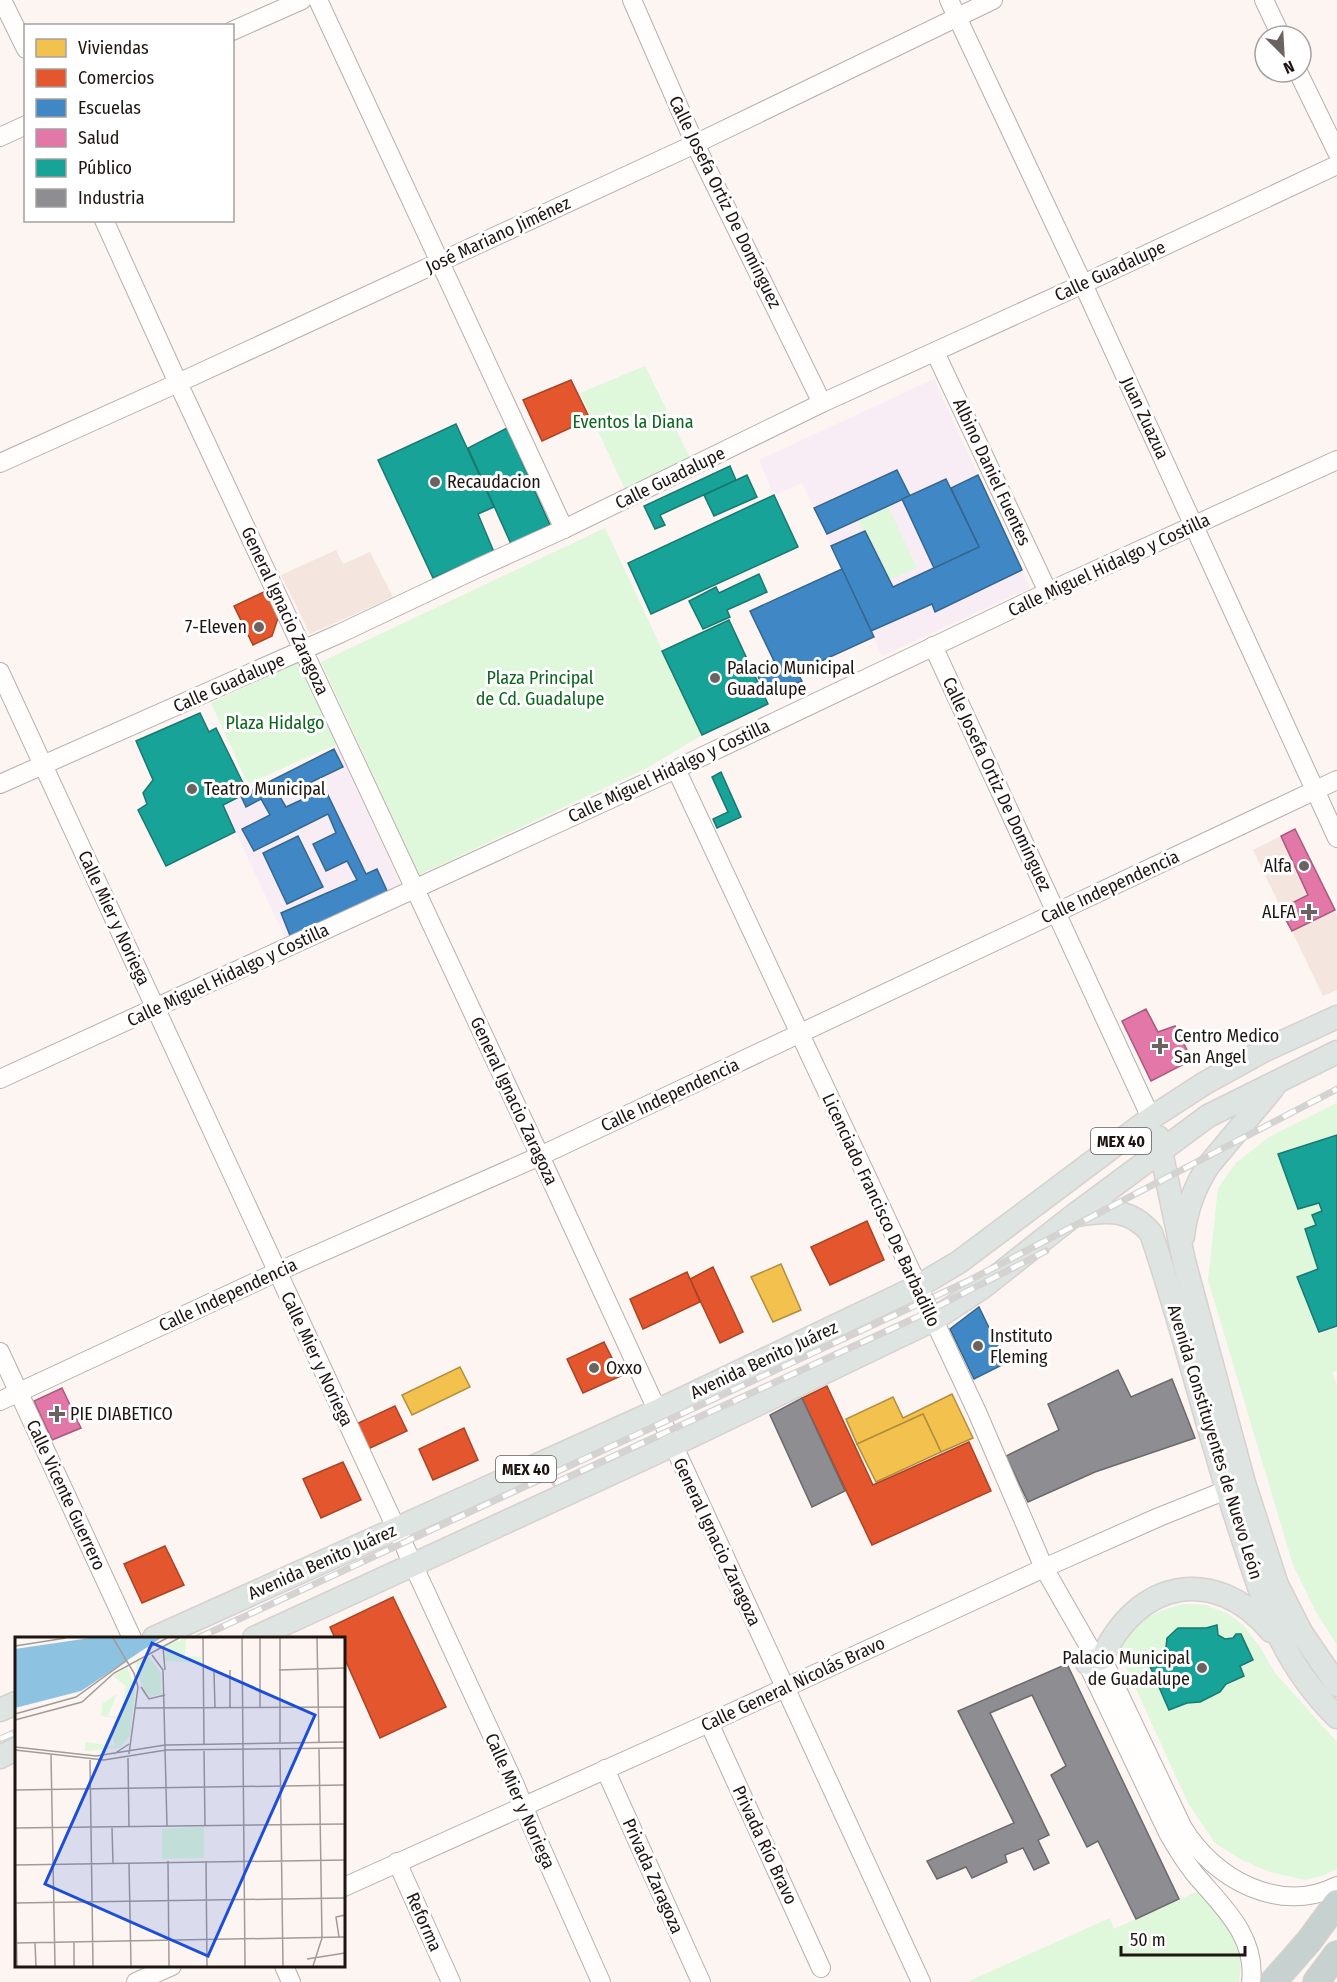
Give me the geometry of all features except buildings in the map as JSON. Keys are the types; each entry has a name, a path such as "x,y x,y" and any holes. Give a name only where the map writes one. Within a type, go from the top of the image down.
{"highway":[{"path":"1273,1982 1310,1941 1337,1903"},
{"path":"1316,1982 1337,1954"}],"main road":[{"name":"Avenida Benito Juárez","path":"156,1637 657,1411 917,1287 959,1262 1151,1118 1215,1078 1337,1017"},
{"name":"Avenida Benito Juárez","path":"256,1637 673,1445 933,1320 983,1287 1072,1216 1208,1116 1337,1052"},
{"path":"1184,1261 1182,1245 1184,1223 1199,1180 1242,1124 1282,1078"},
{"name":"Avenida Constituyentes de Nuevo León","path":"1151,1118 1235,1486 1266,1608 1282,1644 1300,1675 1337,1717"},
{"path":"1099,1158 1112,1160 1136,1170 1153,1184 1171,1205"},
{"name":"Avenida Constituyentes de Nuevo León","path":"1072,1216 1103,1212 1123,1213 1135,1217 1151,1233 1235,1486 1277,1585 1301,1632 1337,1685"},
{"path":"1093,1657 1117,1628 1136,1610 1162,1595 1188,1589 1208,1590 1232,1597 1254,1612 1282,1644"},
{"path":"0,1710 15,1703"},
{"path":"0,1757 15,1750"}],"street":[{"path":"2,0 24,45"},
{"path":"234,30 302,0"},
{"path":"318,0 564,529"},
{"name":"Calle Josefa Ortiz De Domínguez","path":"632,0 695,144 822,403"},
{"name":"Juan Zuazua","path":"950,0 1337,838"},
{"name":"José Mariano Jiménez","path":"0,463 695,144 993,0"},
{"path":"1264,0 1275,24"},
{"path":"1305,84 1337,152"},
{"path":"0,137 24,126"},
{"name":"Calle Guadalupe","path":"0,784 304,650 564,529 822,403 1337,165"},
{"name":"General Ignacio Zaragoza","path":"105,222 540,1156 921,1982"},
{"name":"Albino Daniel Fuentes","path":"935,352 1048,592"},
{"name":"Calle Miguel Hidalgo y Costilla","path":"0,1079 676,769 1048,592 1337,460"},
{"name":"Calle Josefa Ortiz De Domínguez","path":"933,646 1151,1118"},
{"name":"Calle Mier y Noriega","path":"0,672 524,1806 601,1982"},
{"name":"Licenciado Francisco De Barbadillo","path":"676,769 977,1412 1044,1568 1177,1817 1191,1840 1208,1858 1241,1882 1284,1897 1308,1896 1337,1886"},
{"name":"Calle Independencia","path":"0,1401 277,1272 540,1156 1337,780"},
{"name":"Calle Vicente Guerrero","path":"0,1352 132,1637"},
{"name":"Calle General Nicolás Bravo","path":"345,1887 709,1723 1044,1568 1235,1486"},
{"name":"Licenciado Francisco De Barbadillo","path":"1093,1657 1168,1833 1183,1858 1223,1907 1246,1940 1252,1964 1251,1982"},
{"name":"Privada Río Bravo","path":"709,1723 821,1968"},
{"name":"Privada Zaragoza","path":"605,1769 700,1982"},
{"name":"Reforma","path":"397,1862 451,1982"},
{"path":"136,1982 168,1967"},
{"path":"285,1967 291,1982"}],"shaded area":[{"path":"934,379 1030,588 882,656 802,483 774,495 759,460"},
{"path":"336,550 343,564 370,552 393,597 310,634 281,575"},
{"path":"338,747 401,886 286,940 223,805"},
{"name":"ALFA","path":"1295,829 1337,916 1337,990 1323,996 1253,850"}],"green space":[{"name":"Eventos la Diana","path":"645,366 691,460 626,491 580,393"},
{"path":"888,506 917,568 889,580 858,520"},
{"name":"Plaza Principal de Cd. Guadalupe","path":"605,528 702,735 647,768 419,875 321,662"},
{"name":"Plaza Hidalgo","path":"301,661 339,743 248,784 211,703"},
{"path":"1337,1103 1337,1134 1278,1154 1298,1209 1319,1203 1322,1211 1313,1215 1316,1225 1306,1229 1318,1269 1297,1277 1318,1334 1337,1328 1337,1371 1332,1372 1337,1385 1337,1645 1316,1612 1293,1565 1208,1280 1218,1188 1236,1163 1269,1137"},
{"path":"1183,1604 1206,1605 1228,1614 1243,1625 1260,1647 1275,1673 1337,1742 1337,1869 1305,1880 1270,1872 1242,1860 1215,1843 1188,1803 1126,1667 1122,1653 1124,1643 1136,1626 1154,1614"},
{"path":"1196,1892 1217,1911 1237,1944 1241,1956 1239,1982 967,1982 1110,1918 1114,1929"}],"railway":[{"path":"200,1637 968,1281 1337,1089"},
{"path":"555,1483 915,1318 1046,1251"},
{"path":"0,1739 15,1732"}],"place":[{"name":"Recaudacion","path":"435,482"},
{"name":"7-Eleven","path":"259,627"},
{"name":"Palacio Municipal Guadalupe","path":"715,678"},
{"name":"Teatro Municipal","path":"192,789"},
{"name":"Alfa","path":"1304,866"},
{"name":"ALFA","path":"1309,912"},
{"name":"Centro Medico San Angel","path":"1160,1046"},
{"name":"Instituto Fleming","path":"978,1346"},
{"name":"Oxxo","path":"594,1368"},
{"name":"PIE DIABETICO","path":"57,1414"},
{"name":"Palacio Municipal de Guadalupe","path":"1202,1668"}]}
